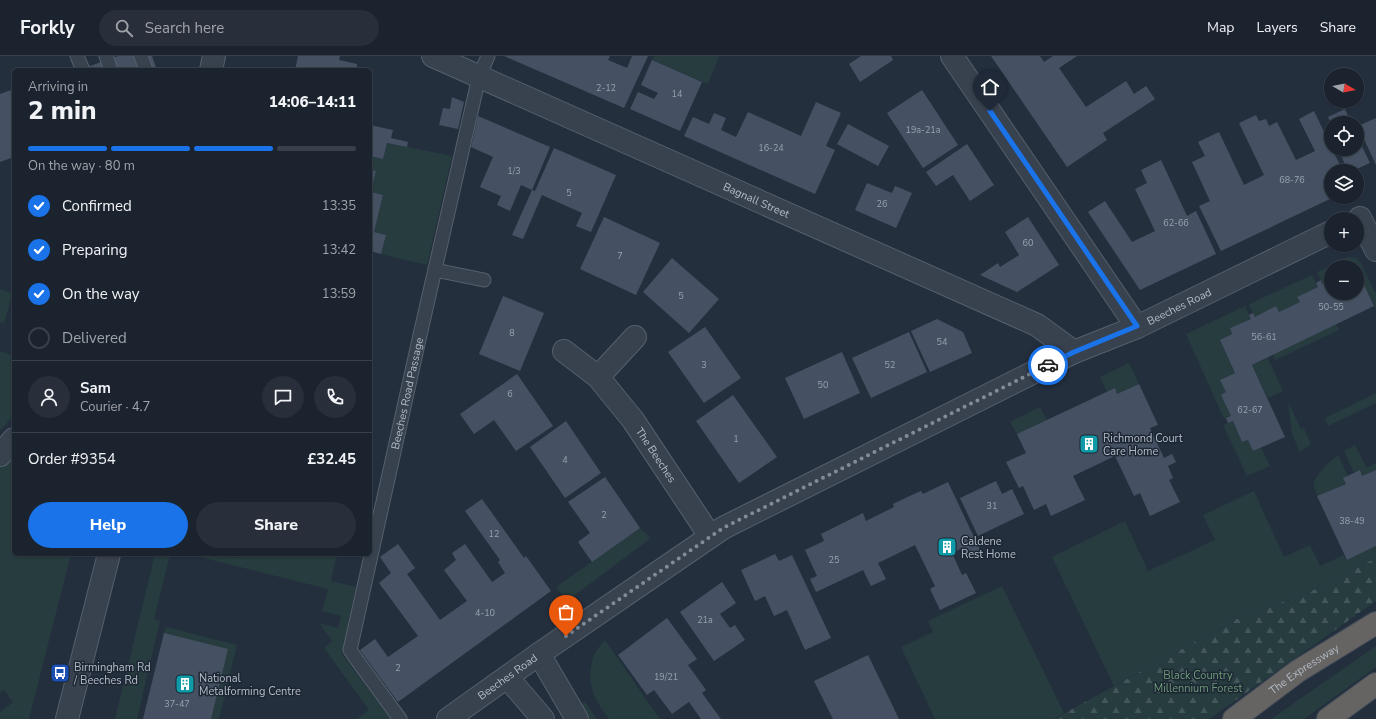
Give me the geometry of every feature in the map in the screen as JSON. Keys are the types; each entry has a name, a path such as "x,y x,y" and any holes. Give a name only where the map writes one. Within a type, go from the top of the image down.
{"highway":[{"name":"The Expressway","path":"1234,719 1298,671 1376,622"},
{"path":"1328,719 1376,684"}],"street":[{"path":"211,68 214,56"},
{"name":"Bagnall Street","path":"433,56 1037,325 1074,352"},
{"path":"952,56 1137,326"},
{"path":"1364,216 1376,250"},
{"name":"Beeches Road","path":"448,719 723,528 1074,352 1137,326 1324,235"},
{"path":"598,378 635,337"},
{"name":"The Beeches","path":"564,351 598,378 633,420 710,536"},
{"path":"0,455 12,441"},
{"path":"67,719 108,556"},
{"path":"540,654 578,719"},
{"path":"507,677 543,719"}],"lane":[{"path":"77,56 82,68"},
{"path":"106,56 110,68"},
{"path":"140,56 145,68"},
{"name":"Beeches Road Passage","path":"372,552 479,77 488,56"},
{"path":"435,270 484,280"},
{"name":"Beeches Road Passage","path":"371,556 350,650 400,719"}],"green space":[{"path":"654,56 719,57 708,84 652,60"},
{"path":"387,143 452,156 427,265 381,254 386,235 374,232 383,195 372,192 376,171 372,170 372,156 383,159"},
{"path":"1349,257 1356,258 1358,260 1343,260"},
{"path":"1324,269 1324,283 1322,284 1317,272"},
{"path":"1364,269 1376,294 1376,309 1364,284"},
{"path":"1312,275 1318,287 1297,297 1300,302 1279,312 1276,307 1255,317 1249,304"},
{"path":"0,289 12,293 12,299 4,323 0,322"},
{"path":"1245,306 1251,319 1230,328 1232,334 1220,340 1235,373 1220,380 1226,392 1221,395 1231,416 1224,419 1186,334"},
{"path":"1336,324 1339,330 1275,360 1273,355"},
{"path":"0,351 12,355 12,417 0,431"},
{"path":"1268,358 1283,391 1268,398 1252,365"},
{"path":"1129,363 1139,384 1117,394 1115,388 1107,392 1100,377"},
{"path":"1376,393 1376,403 1328,426 1325,418"},
{"path":"1288,402 1301,429 1304,428 1311,444 1300,452 1292,434"},
{"path":"1040,407 1047,420 1017,434 1010,422"},
{"path":"1233,421 1242,442 1248,440 1253,451 1261,447 1270,466 1247,476 1223,425"},
{"path":"1355,445 1367,468 1376,463 1376,470 1362,476 1360,470 1354,473 1344,451"},
{"path":"12,450 12,556 70,556 29,719 0,719 0,712 13,702 4,690 0,693 0,465"},
{"path":"1338,455 1348,476 1346,484 1317,496 1314,487 1316,478 1319,473"},
{"path":"1254,491 1284,557 1310,545 1320,566 1344,555 1347,560 1376,546 1376,558 1302,596 1246,614 1114,686 1052,557 1125,521 1148,571 1215,540 1203,515"},
{"path":"640,528 651,538 567,601 556,587"},
{"path":"155,556 170,556 154,619 160,621 137,719 115,719"},
{"path":"196,556 226,556 233,558 234,556 337,556 331,581 356,587 342,654 391,719 357,719 369,710 324,648 332,641 319,623 338,628 341,616 322,611 328,589"},
{"name":"Black Country Millennium Forest","path":"1376,558 1376,601 1209,719 1054,719 1246,614 1302,596"},
{"path":"1002,586 1064,713 1053,719 935,719 901,647 933,632 928,621"},
{"path":"166,627 237,645 219,719 211,719 164,633"},
{"path":"605,640 660,719 609,719 603,712 592,689 590,673 594,655"},
{"path":"1376,646 1376,667 1304,719 1271,719"},
{"path":"585,702 597,719 589,719 579,705"}],"building":[{"path":"118,56 152,56 156,68 85,68"},
{"path":"298,56 340,56 339,60 357,64 357,68 295,68"},
{"path":"504,56 610,56 608,60 627,68 632,56 648,56 624,108"},
{"path":"861,56 891,56 893,60 860,82 849,64"},
{"path":"991,56 1040,56 1044,62 1053,56 1077,56 1059,68 1086,107 1126,81 1134,94 1146,86 1155,99 1103,133 1107,140 1067,167"},
{"path":"652,60 702,82 680,131 630,109 638,92 654,99 658,93 641,85"},
{"path":"12,90 12,158 0,162 0,94"},
{"path":"922,90 958,145 923,168 887,113"},
{"path":"452,97 464,102 458,129 439,125 443,108 450,109"},
{"path":"816,102 841,113 826,146 835,150 815,194 684,136 693,117 709,124 714,113 726,118 721,130 736,137 748,112 801,136"},
{"path":"1345,109 1348,116 1330,116"},
{"path":"1314,111 1324,132 1324,156 1336,156 1340,164 1324,164 1324,202 1221,251 1199,206 1210,201 1192,162 1205,156 1198,142 1219,132 1244,185 1264,175 1239,123 1256,115 1259,121 1266,119 1269,126 1277,122 1296,160 1315,151 1299,119"},
{"path":"478,116 550,147 532,190 521,185 510,211 497,205 501,196 480,187 493,157 471,147"},
{"path":"1376,118 1376,165 1364,139 1364,123"},
{"path":"848,124 889,146 878,166 837,144"},
{"path":"372,125 393,130 391,138 408,142 407,147 387,143 383,159 372,156"},
{"path":"967,144 994,185 970,201 953,175 936,186 926,172"},
{"path":"554,148 616,175 591,232 576,226 582,213 542,195 523,239 512,235 532,190 535,191"},
{"path":"1364,151 1370,163 1364,166 1364,164 1345,164 1341,156 1364,156"},
{"path":"1161,160 1187,216 1196,211 1216,254 1140,290 1088,212 1105,201 1132,242 1155,231 1135,189 1147,183 1141,170"},
{"path":"372,170 376,171 372,188"},
{"path":"867,183 892,193 895,186 912,193 896,228 855,210"},
{"path":"372,192 383,195 374,232 386,235 381,254 372,252"},
{"path":"604,217 660,243 636,295 580,269"},
{"path":"1028,217 1059,265 1017,292 980,275 998,263 1000,267 1019,255 1005,232"},
{"path":"672,258 719,299 689,333 643,292"},
{"path":"1321,280 1322,284 1324,283 1324,300 1364,300 1364,285 1374,306 1252,365 1285,437 1253,451 1248,440 1242,442 1233,421 1228,423 1226,418 1231,416 1221,395 1226,392 1220,380 1235,373 1220,340 1232,334 1230,328 1251,319 1249,315 1253,313 1255,317 1276,306 1279,312 1300,302 1297,297 1318,287 1316,283"},
{"path":"503,296 544,313 520,371 479,354"},
{"path":"937,319 963,332 972,353 930,372 911,331"},
{"path":"705,327 741,378 704,403 668,352"},
{"path":"909,332 927,372 871,398 852,358"},
{"path":"842,352 860,393 804,419 785,378"},
{"path":"517,374 553,426 516,451 494,420 474,434 460,414"},
{"name":"Richmond Court Care Home","path":"1139,384 1158,425 1150,428 1164,458 1172,454 1176,462 1168,466 1173,478 1169,480 1180,502 1150,516 1140,493 1134,496 1115,456 1073,476 1085,500 1051,516 1046,504 1034,510 1023,486 1019,488 1006,462 1026,453 1017,434 1115,388 1117,394"},
{"path":"733,395 777,457 739,483 696,421"},
{"path":"566,421 601,473 565,498 530,447"},
{"path":"1360,470 1362,476 1376,470 1376,546 1347,560 1317,496 1346,484 1343,478"},
{"path":"605,477 640,528 592,562 578,542 590,533 568,502"},
{"path":"996,481 1002,494 1012,489 1024,514 978,536 960,498"},
{"name":"Caldene Rest Home","path":"948,482 981,552 967,559 962,548 952,553 962,575 966,573 976,593 940,610 930,589 935,586 915,545 878,563 886,579 871,586 863,570 816,592 810,579 817,576 805,550 824,541 821,534 863,513 866,521 894,507 893,504 914,494 921,491 923,494"},
{"path":"482,499 524,558 526,556 551,591 398,702 360,650 375,639 388,657 418,636 379,583 391,573 380,557 398,544 415,568 407,574 440,620 467,601 444,570 456,560 452,553 465,544 492,582 505,573 498,562 500,560 465,511"},
{"path":"775,554 779,561 792,555 831,638 805,650 787,610 774,616 765,596 755,601 741,570"},
{"path":"722,582 736,603 720,614 730,628 735,625 745,640 714,661 680,612"},
{"path":"667,618 697,659 688,665 706,690 702,693 721,719 701,719 689,702 672,714 654,690 647,695 618,655"},
{"name":"National Metalforming Centre","path":"164,633 228,649 211,719 143,719"},
{"path":"868,655 899,719 833,719 814,681"}],"way so far":[{"path":"566,636 723,528 1048,365"}],"place":[{"name":"Richmond Court Care Home","path":"1089,444"},
{"name":"Caldene Rest Home","path":"947,547"},
{"name":"Birmingham Rd / Beeches Rd","path":"60,673"},
{"name":"National Metalforming Centre","path":"185,684"}],"route":[{"path":"990,111 1137,326 1074,352 1048,365"}]}
